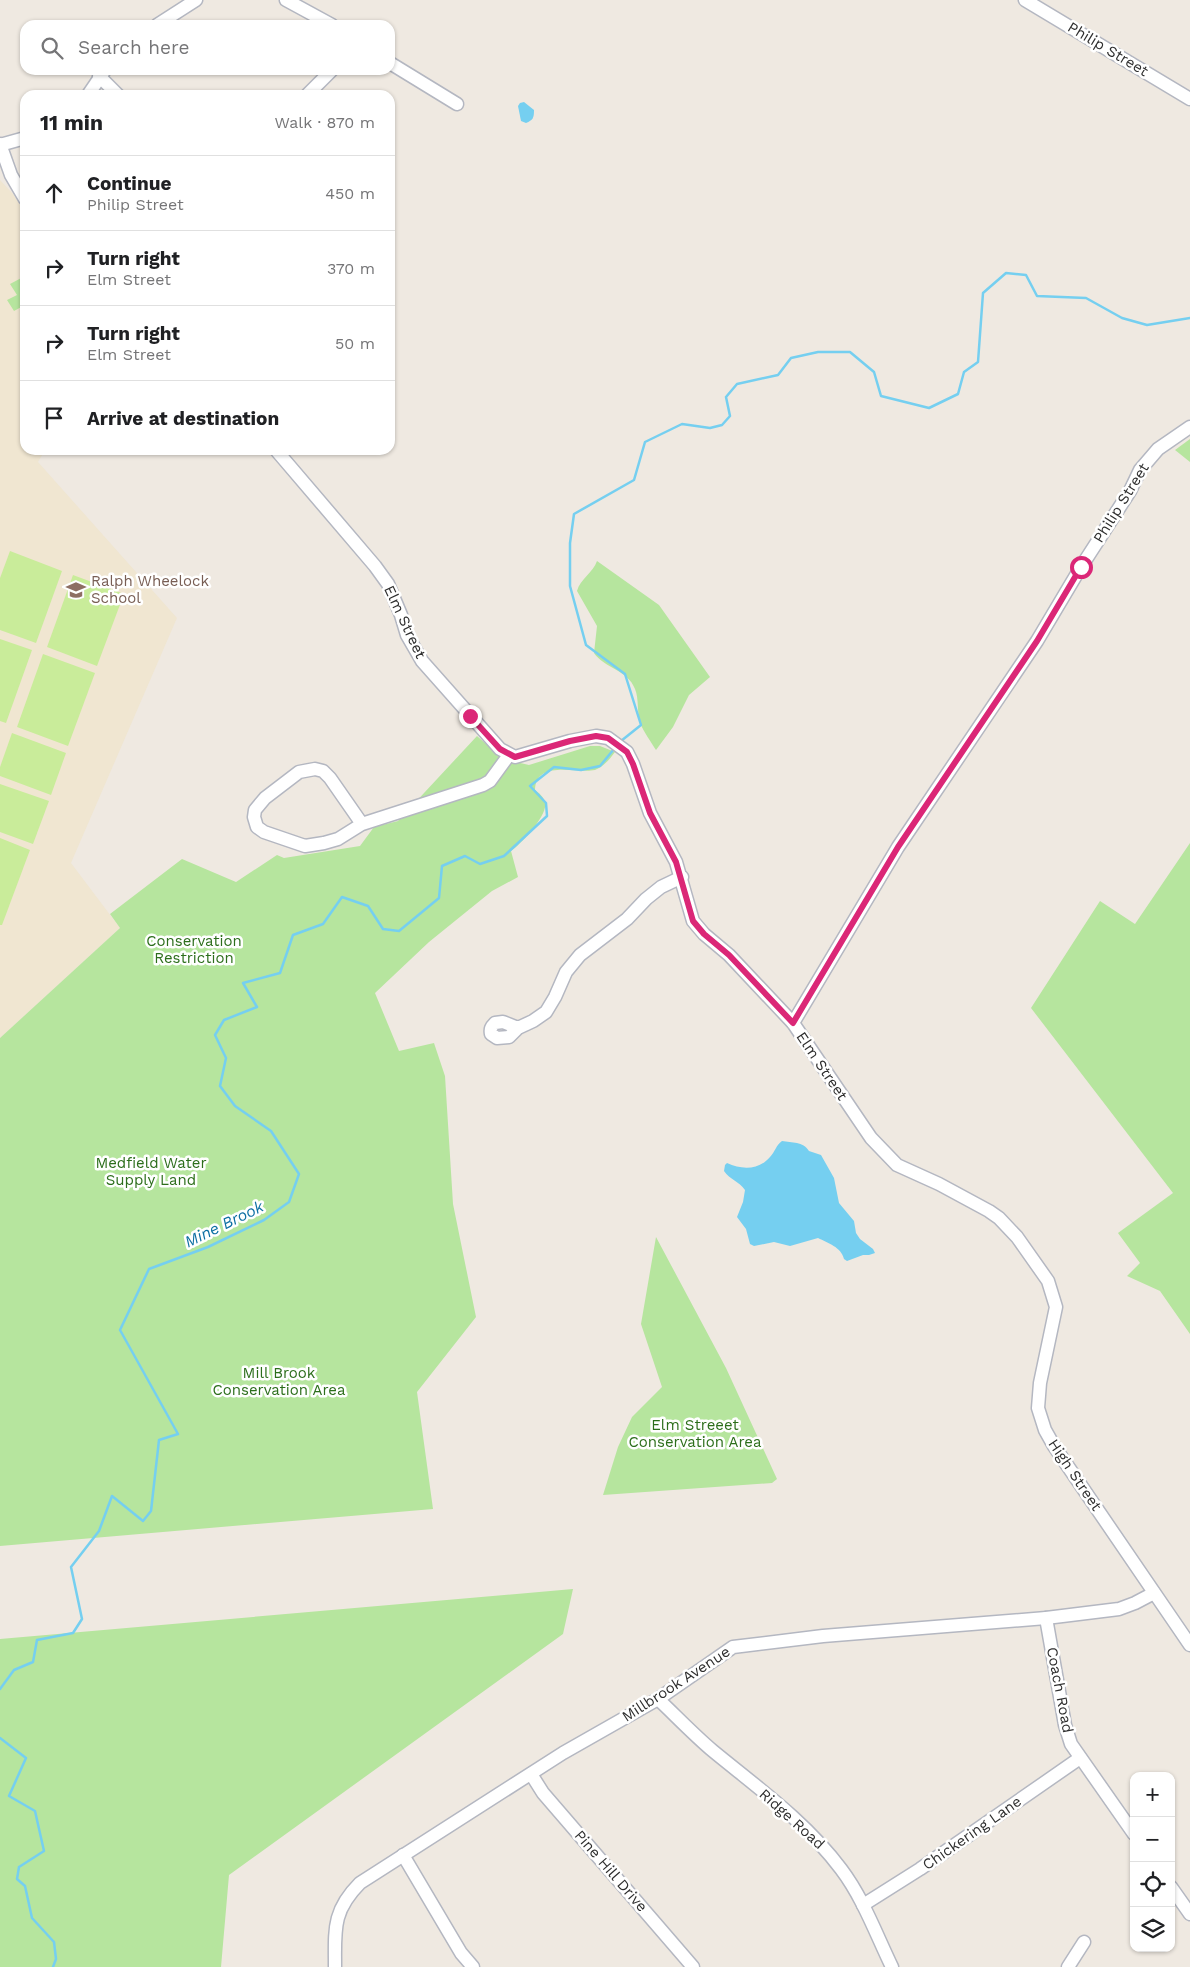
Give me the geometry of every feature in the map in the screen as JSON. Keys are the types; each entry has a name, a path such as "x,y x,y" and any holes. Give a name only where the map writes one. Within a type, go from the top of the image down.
{"street":[{"path":"165,20 196,0"},
{"path":"286,0 323,20"},
{"name":"Philip Street","path":"1025,0 1190,98"},
{"path":"395,66 457,104"},
{"path":"91,90 101,75"},
{"path":"103,75 114,90"},
{"path":"312,90 327,75"},
{"path":"20,139 0,145 11,175 20,190"},
{"name":"Philip Street","path":"793,1023 898,847 1037,641 1081,567 1130,491 1140,470 1158,449 1190,426"},
{"name":"Elm Street","path":"280,455 375,566 388,584 407,635 422,661 500,749 515,757 524,756 588,736 608,738 627,752 650,813 682,877 693,921 704,934 729,955 793,1023 871,1138 884,1152 897,1165 939,1184 994,1215 1016,1237 1049,1283"},
{"path":"362,824 330,778 323,771 315,769 299,772 265,798 255,810 254,817 257,827 264,832 305,846 324,843 338,838 362,824 483,785 490,781 509,755"},
{"path":"518,1028 546,1012 566,972 580,955 627,919 646,899 661,887 682,877"},
{"name":"High Street","path":"1049,1283 1056,1307 1040,1383 1038,1408 1045,1430 1190,1646"},
{"name":"Millbrook Avenue","path":"335,1967 335,1934 342,1904 360,1883 563,1753 658,1699 733,1647 823,1636 1046,1618 1119,1609 1135,1604 1154,1593"},
{"name":"Coach Road","path":"1046,1618 1065,1725 1072,1744 1130,1828"},
{"name":"Ridge Road","path":"658,1699 711,1749 801,1824 824,1846 843,1871 863,1906 892,1967"},
{"name":"Chickering Lane","path":"863,1906 920,1869 1080,1758"},
{"name":"Pine Hill Drive","path":"531,1774 543,1792 693,1967"},
{"path":"402,1856 461,1953 473,1967"},
{"path":"1175,1893 1190,1914"},
{"path":"1068,1967 1084,1942"}],"shaded area":[{"name":"Ralph Wheelock School","path":"0,180 20,205 20,455 42,455 38,462 177,618 71,863 120,928 0,1038"}],"green space":[{"path":"20,279 20,308 14,311 7,300 17,295 10,284"},
{"path":"1190,439 1190,462 1175,450"},
{"path":"10,551 62,571 36,643 0,630 0,578"},
{"path":"597,561 659,605 710,677 689,695 673,727 656,750 640,723 638,701 632,683 622,673 598,658 594,653 597,626 577,591"},
{"path":"73,575 124,594 97,666 47,647"},
{"path":"0,639 32,650 6,723 0,721"},
{"path":"43,654 95,673 68,746 17,727"},
{"path":"12,733 66,753 51,795 0,776 0,767"},
{"path":"477,736 503,759 529,765 590,746 600,746 615,752 601,767 595,770 559,770 542,774 537,780 535,790 541,795 545,808 538,822 527,836 511,851 518,877 492,891 429,942 375,993 399,1051 434,1043 445,1076 453,1204 476,1317 417,1392 433,1509 0,1546 0,1038 120,928 110,914 182,859 236,882 277,855 284,858 360,846 374,827 398,821"},
{"path":"0,784 49,801 33,844 0,832"},
{"path":"0,838 30,850 2,925 0,925"},
{"path":"1190,843 1190,1334 1160,1291 1127,1276 1140,1263 1118,1233 1173,1193 1031,1008 1100,901 1135,924"},
{"name":"Elm Streeet Conservation Area","path":"656,1237 726,1368 777,1479 772,1483 603,1495 618,1447 632,1417 662,1387 641,1324"},
{"path":"573,1589 563,1634 229,1875 221,1967 0,1967 0,1639"}],"water":[{"path":"524,102 534,110 533,118 526,123 521,121 518,106"},
{"path":"782,1141 800,1144 809,1151 821,1155 834,1178 839,1203 854,1221 856,1233 860,1239 873,1249 875,1253 847,1261 837,1248 818,1238 790,1246 774,1242 754,1246 750,1244 746,1229 737,1217 745,1190 726,1174 724,1171 725,1165 727,1163 750,1168 761,1164 770,1157"}],"waterway":[{"name":"Mine Brook","path":"621,741 641,725 625,674 586,645 570,586 570,543 574,514 634,480 645,442 682,424 710,428 722,425 730,416 726,397 737,384 778,375 791,358 818,352 850,352 874,372 881,396 929,408 958,394 964,372 978,362 983,293 1006,273 1026,275 1037,296 1086,298 1122,318 1147,325 1190,318"},
{"name":"Mine Brook","path":"0,1689 14,1670 33,1662 37,1640 73,1633 82,1619 71,1567 99,1531 112,1496 143,1521 151,1511 159,1440 178,1434 120,1330 149,1269 208,1247 264,1220 289,1202 299,1174 271,1131 235,1106 220,1086 226,1058 215,1035 224,1020 257,1007 243,983 280,973 293,935 323,924 342,897 368,906 383,929 399,931 439,898 442,866 465,856 480,864 504,856 547,816 546,803 530,786 554,767 581,770 600,766 614,749"},
{"name":"Mine Brook","path":"0,1738 26,1758 9,1796 35,1811 44,1851 19,1867 17,1879 25,1886 32,1918 54,1942 56,1959 53,1967"}],"place":[{"name":"Ralph Wheelock School","path":"76,590"}],"route":[{"path":"470,716 500,749 515,757 524,756 588,736 608,738 627,752 650,813 682,877 693,921 704,934 729,955 793,1023 839,949 898,847 1037,641 1081,567"}],"park label":[{"name":"Conservation Restriction","path":"194,950"},
{"name":"Medfield Water Supply Land","path":"151,1172"},
{"name":"Mill Brook Conservation Area","path":"279,1382"}]}
